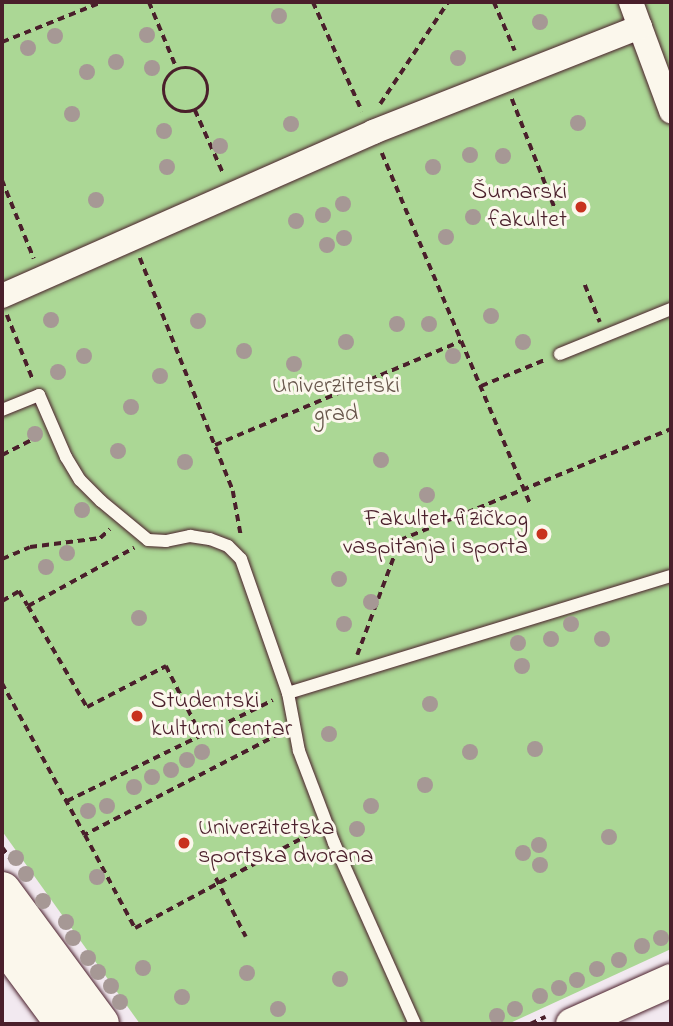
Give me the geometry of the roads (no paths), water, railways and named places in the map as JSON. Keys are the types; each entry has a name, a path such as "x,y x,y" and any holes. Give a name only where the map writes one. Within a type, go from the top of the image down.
{"main road":[{"path":"2,891 100,1024"},
{"path":"2,939 65,1024"}],"street":[{"path":"631,2 671,111"},
{"path":"4,304 41,277 232,193 370,128 640,27"},
{"path":"572,1024 671,980"}],"lane":[{"path":"560,354 671,309"},
{"path":"2,410 39,395 66,457 80,480 148,540 166,541 190,536 210,539 228,546 241,559 288,693 299,751 327,824 415,1024"},
{"path":"288,693 671,576"}],"place":[{"name":"Šumarski fakultet","path":"581,207"},
{"name":"Fakultet fizičkog vaspitanja i sporta","path":"542,534"},
{"name":"Studentski kulturni centar","path":"137,716"},
{"name":"Univerzitetska sportska dvorana","path":"184,843"}],"park label":[{"name":"Univerzitetski grad","path":"336,401"}]}
